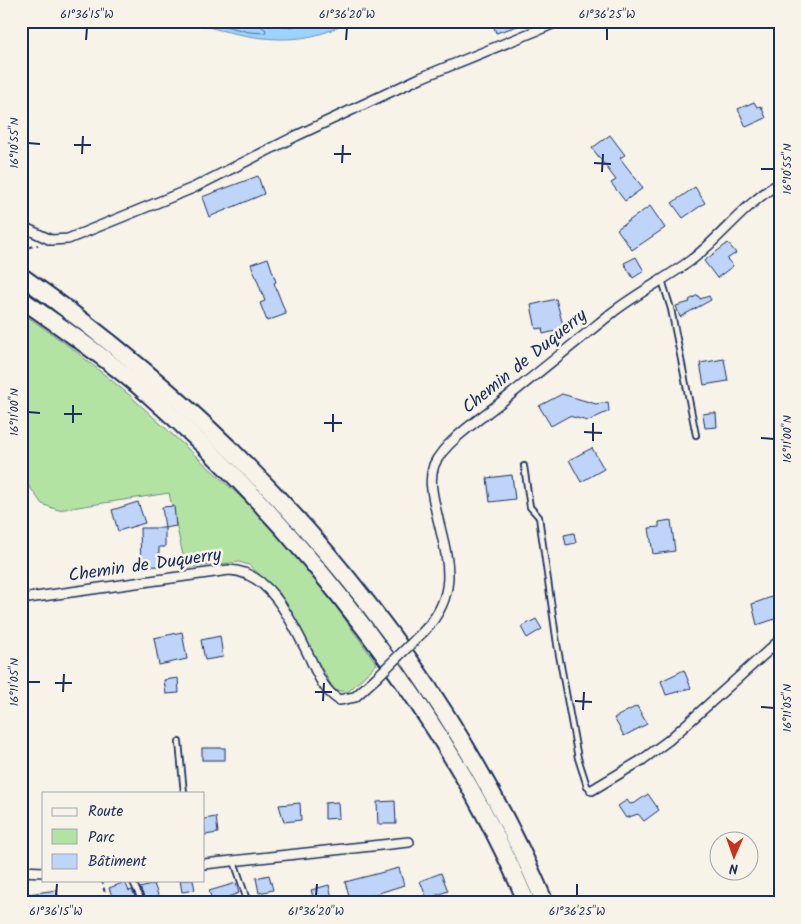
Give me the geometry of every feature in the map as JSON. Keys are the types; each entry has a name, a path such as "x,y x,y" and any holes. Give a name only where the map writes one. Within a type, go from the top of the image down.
{"highway":[{"path":"21,276 78,316 162,384 239,456 312,535 397,641 446,715 498,802 545,903"},
{"path":"21,299 68,331 149,395 228,470 297,545 361,624 430,722 483,813 527,903"}],"street":[{"path":"21,226 51,240 68,239 193,188 296,136 420,78 560,21"},
{"name":"Chemin de Duquerry","path":"21,599 229,570 241,570 255,578 275,597 296,631 329,694 339,700 355,697 424,631 434,620 443,604 449,570 448,555 432,492 431,478 437,458 465,431 632,298 690,261 762,192 780,182"},
{"path":"592,790 669,740 780,640"},
{"path":"205,864 409,842"},
{"path":"21,871 42,872"}],"lane":[{"path":"662,279 671,309 696,435"},
{"path":"524,466 530,507 539,516 557,644 578,758 587,786 592,790"},
{"path":"179,742 184,792"},
{"path":"234,861 248,903"},
{"path":"133,882 143,903"}],"path":[{"path":"103,882 108,903"}],"green space":[{"path":"21,312 69,346 127,393 266,520 334,604 377,664 348,692 334,690 279,592 249,565 239,562 186,568 169,493 58,510 42,504 21,475"}],"water":[{"path":"187,21 245,21 290,27 322,21 349,21 334,29 302,38 270,39 237,34"}],"building":[{"path":"492,21 527,21 527,23 496,33"},
{"path":"754,102 757,107 761,106 766,118 746,127 738,109"},
{"path":"610,135 625,155 620,158 643,188 625,201 611,183 616,180 592,148"},
{"path":"258,176 264,194 209,217 202,197"},
{"path":"695,187 705,203 683,218 672,203"},
{"path":"650,206 665,228 632,250 617,229"},
{"path":"728,243 736,253 727,259 733,266 717,278 704,261"},
{"path":"636,257 644,271 633,278 624,263"},
{"path":"268,258 276,282 274,283 286,314 267,321 260,303 265,301 251,264"},
{"path":"698,295 700,299 709,296 711,300 680,317 676,306 690,302 689,300"},
{"path":"556,299 564,329 543,334 542,328 536,329 531,305"},
{"path":"724,359 728,381 704,385 700,363"},
{"path":"562,394 596,404 608,402 609,411 588,421 569,416 551,426 539,406"},
{"path":"716,413 717,427 705,428 703,414"},
{"path":"592,448 604,469 581,482 569,460"},
{"path":"512,475 515,499 490,502 487,478"},
{"path":"138,502 145,523 118,531 112,510"},
{"path":"174,506 176,526 165,528 162,507"},
{"path":"671,520 675,551 653,554 649,528 659,527 659,522"},
{"path":"140,528 165,528 165,547 159,547 159,566 141,567"},
{"path":"574,533 576,543 566,545 564,535"},
{"path":"780,594 780,622 778,618 757,625 752,604"},
{"path":"536,619 542,629 527,638 521,627"},
{"path":"182,632 187,659 159,665 154,638"},
{"path":"220,636 223,657 205,660 201,640"},
{"path":"684,670 691,688 666,695 661,681"},
{"path":"178,678 179,693 166,694 164,680"},
{"path":"637,706 647,724 624,736 614,718"},
{"path":"202,748 225,748 225,760 202,760"},
{"path":"648,794 659,810 644,821 638,814 626,818 618,806 627,800 630,804 635,803"},
{"path":"395,801 396,824 378,824 377,802"},
{"path":"338,802 339,818 325,819 325,803"},
{"path":"300,803 301,820 284,822 279,805"},
{"path":"216,817 218,833 205,835 205,819"},
{"path":"399,868 404,885 351,902 345,882"},
{"path":"441,873 448,891 427,899 420,881"},
{"path":"269,875 273,890 259,893 256,878"},
{"path":"125,882 129,891 132,890 138,903 115,903 109,888"},
{"path":"180,882 193,882 195,890 182,892"},
{"path":"236,883 239,893 228,897 230,903 213,903 209,891"},
{"path":"154,884 161,903 147,903 140,888"},
{"path":"329,885 333,903 315,903 311,890"},
{"path":"57,890 59,903 21,903 21,895"}]}
